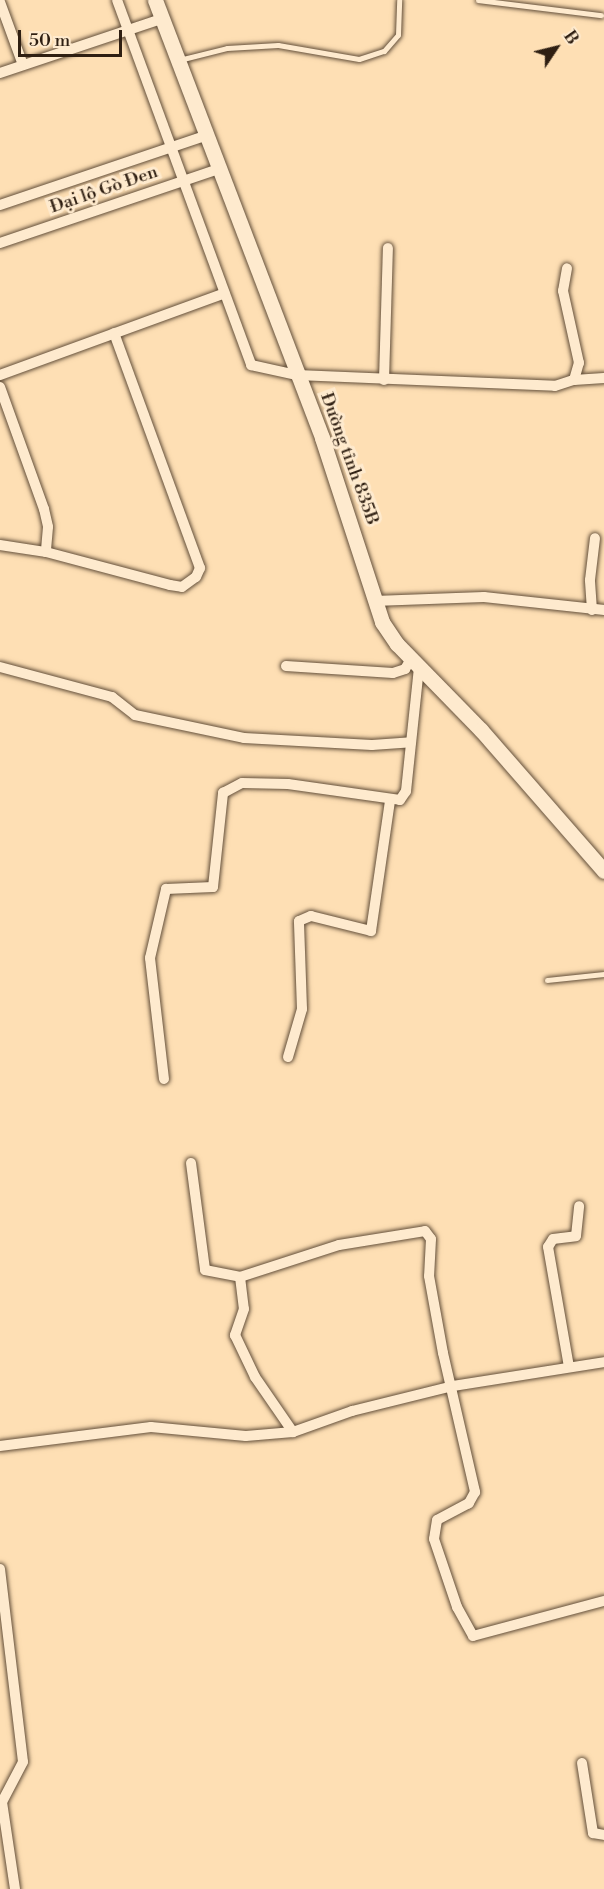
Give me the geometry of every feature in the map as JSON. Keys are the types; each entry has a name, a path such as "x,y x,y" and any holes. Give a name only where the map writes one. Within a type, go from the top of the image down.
{"main road":[{"name":"Đường tỉnh 835B","path":"155,0 353,525 382,622 415,663 604,871"}],"street":[{"path":"117,0 185,180 251,365 297,375 384,380 555,386 574,380 604,378"},
{"path":"0,2 23,65"},
{"path":"0,73 161,19"},
{"name":"Đại lộ Gò Đen","path":"0,204 205,136"},
{"name":"Đại lộ Gò Đen","path":"0,243 218,169"},
{"path":"384,380 388,248"},
{"path":"567,268 563,291 579,363 574,380"},
{"path":"0,375 225,293"},
{"path":"0,545 46,552 182,587 196,578 200,567 114,333"},
{"path":"0,387 44,509 48,527 46,552"},
{"path":"592,610 590,580 595,538"},
{"path":"374,601 484,597 604,610"},
{"path":"164,1079 150,958 166,889 213,887 223,793 242,783 288,784 390,801 400,800 406,791 415,663 393,673 286,666"},
{"path":"0,667 112,697 135,715 244,738 372,745 411,742"},
{"path":"288,1057 302,1010 298,921 311,916 371,931 390,801"},
{"path":"191,1163 205,1269 240,1277 339,1245 425,1231 431,1239 429,1276 442,1353 453,1386 457,1425 475,1492 469,1503 437,1520 434,1539 457,1607 473,1636 604,1601"},
{"path":"569,1366 548,1247 553,1239 576,1236 579,1206"},
{"path":"240,1277 244,1309 235,1335 293,1432"},
{"path":"0,1446 151,1427 246,1436 293,1432 352,1411 453,1386 604,1362"},
{"path":"0,1569 22,1762 2,1802 15,1889"},
{"path":"582,1763 593,1833 604,1835"}],"lane":[{"path":"177,61 227,48 278,45 359,59 384,51 398,35 399,0"},
{"path":"478,0 601,15"},
{"path":"547,980 604,974"}]}
